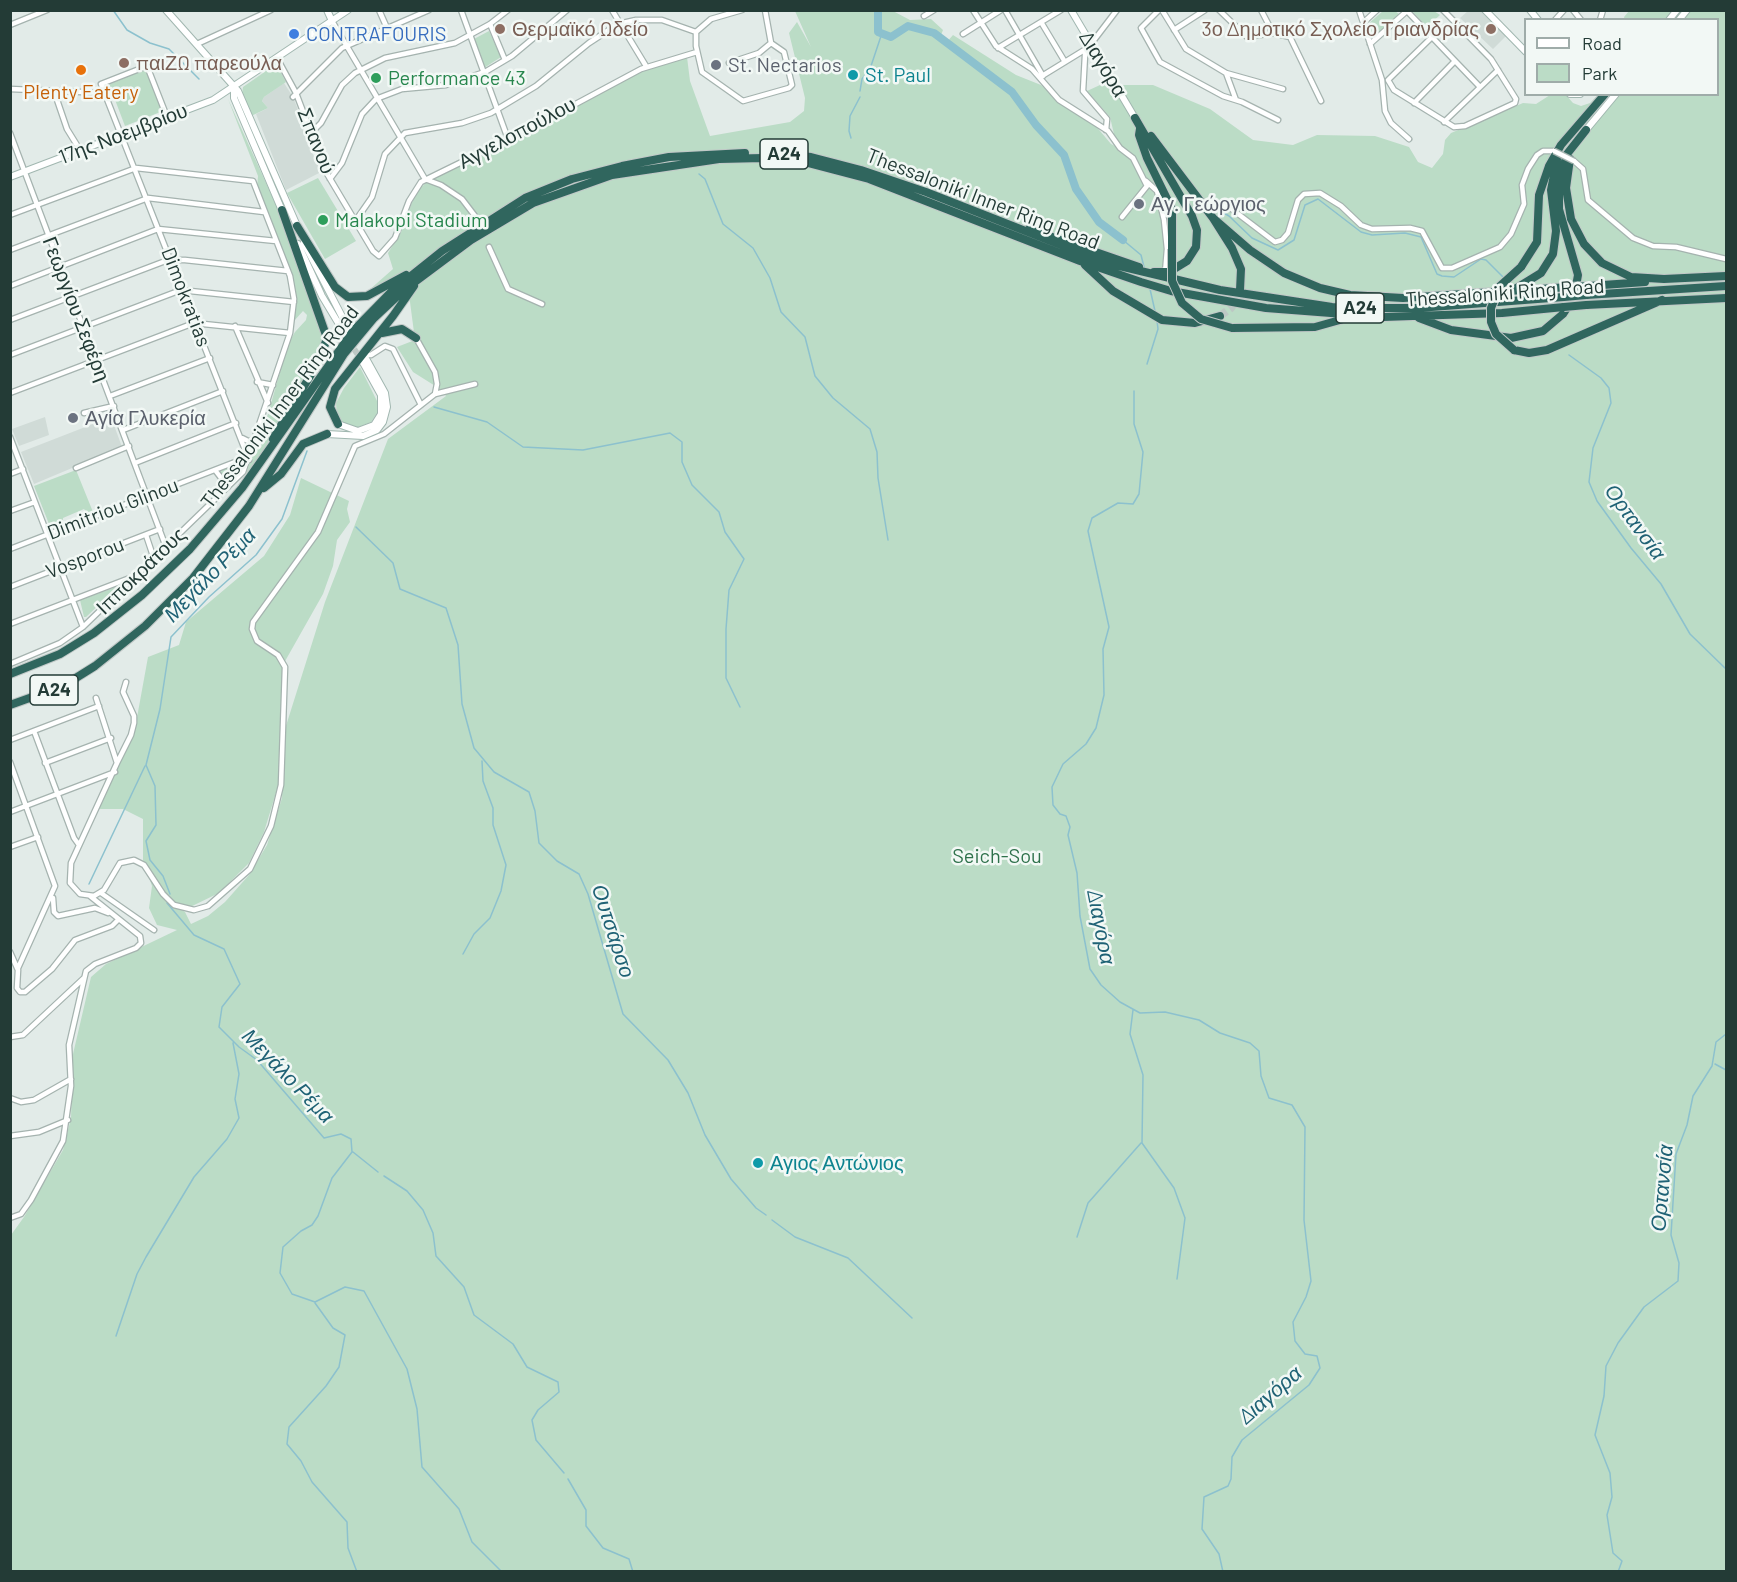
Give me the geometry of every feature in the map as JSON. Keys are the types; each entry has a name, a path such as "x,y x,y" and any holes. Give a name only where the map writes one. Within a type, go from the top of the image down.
{"highway":[{"path":"1603,96 1559,148 1546,173 1539,195 1538,239 1534,250 1521,267 1500,286 1491,308 1491,322 1496,334 1514,350 1529,353 1547,350 1662,300"},
{"path":"1135,118 1192,216 1197,230 1196,247 1190,258 1177,269 1160,277"},
{"path":"1135,118 1213,218 1238,260 1242,278 1240,290"},
{"path":"1140,129 1139,135 1147,158 1172,209 1172,281 1182,303 1201,319 1232,328 1315,327 1333,324 1352,316"},
{"path":"1506,291 1533,280 1551,258 1556,237 1551,202 1553,174 1559,156 1576,129"},
{"path":"1586,130 1572,156 1566,179 1568,209 1577,233 1594,257 1616,271 1631,277 1664,279"},
{"path":"1414,316 1451,330 1511,338 1543,331 1560,318 1574,297 1578,275 1559,209 1558,182 1565,158 1586,130"},
{"name":"Thessaloniki Inner Ring Road","path":"10,674 70,648 131,604 218,518 267,455 343,343 392,291 432,259 501,212 554,185 628,164 702,154 775,153 822,160 906,185 1090,257 1140,274"},
{"name":"Thessaloniki Inner Ring Road","path":"10,705 71,681 95,666 136,633 194,578 259,492 344,354 385,307 418,278 511,215 558,192 646,168 729,159 789,160 855,175 1080,261"},
{"path":"267,455 273,437 315,369 327,341 325,326 282,210"},
{"path":"1213,218 1250,250 1284,273 1325,290 1377,298"},
{"path":"297,226 335,287 350,298 368,296 432,259"},
{"path":"1080,261 1113,291 1162,320 1201,323 1220,316"},
{"name":"Thessaloniki Ring Road","path":"1080,261 1249,295 1332,307 1406,308 1564,302 1586,305 1726,298"},
{"path":"1314,303 1569,287 1587,290 1664,279 1726,276"},
{"name":"Thessaloniki Ring Road","path":"1160,277 1256,306 1352,316 1502,313 1564,302 1587,290 1726,286"},
{"path":"338,423 331,412 331,397 347,372 418,278"},
{"path":"376,336 388,330 400,329 416,338"},
{"path":"259,492 281,474 303,444 327,434"}],"main road":[{"path":"166,10 234,86 322,282 348,334 322,296 282,210 234,98 234,86"},
{"path":"327,10 332,21"},
{"name":"17ης Νοεμβρίου","path":"10,177 213,100 348,10"},
{"name":"Διαγόρα","path":"1071,10 1086,35 1089,46 1135,118"},
{"path":"1485,10 1524,49"},
{"path":"1586,130 1614,96"},
{"path":"338,423 358,431 374,425 381,414 381,395 362,357"},
{"path":"327,434 363,436 377,430 387,413 385,393 362,357"}],"street":[{"path":"10,24 47,10"},
{"path":"197,44 271,10"},
{"path":"379,10 387,28"},
{"path":"295,95 345,47 429,10"},
{"path":"461,10 482,74 508,139"},
{"path":"311,133 321,123 342,85 359,70 381,60 441,47 490,24 508,10"},
{"path":"330,179 342,163 362,114 376,99 402,89 446,84 482,74 505,60 567,10"},
{"path":"612,10 646,66"},
{"path":"653,10 655,19"},
{"path":"708,10 711,19"},
{"path":"696,32 711,19 742,10"},
{"path":"696,32 697,52 703,73 744,101 789,88 792,85 784,52 771,43 765,10"},
{"path":"924,16 934,10"},
{"path":"973,10 998,48 1042,77"},
{"path":"963,34 1001,10"},
{"path":"1005,10 1042,77 1061,102 1106,130 1120,148 1134,158 1146,181 1157,191 1164,220 1160,277"},
{"path":"998,48 1061,10"},
{"path":"1042,77 1089,46 1117,10"},
{"path":"1278,120 1223,96 1158,60 1141,28 1161,10 1186,49 1226,72 1282,89"},
{"path":"1174,30 1205,10"},
{"path":"1219,10 1245,37 1273,33 1291,38 1321,101"},
{"path":"1261,10 1273,33"},
{"path":"1359,10 1382,80 1387,114 1394,125 1409,139"},
{"path":"1364,22 1377,10"},
{"path":"1432,37 1388,81 1394,90 1455,127 1462,127 1516,101 1488,55 1443,10"},
{"path":"1370,44 1407,11 1480,87"},
{"path":"356,220 372,197 385,154 400,136 414,130 468,122 496,110 536,86 595,38 620,23 655,19 676,22 696,32"},
{"path":"332,21 345,47 425,179 441,185 462,199 474,216"},
{"path":"1041,22 1065,62"},
{"path":"490,24 505,60"},
{"path":"729,63 759,53 771,43"},
{"path":"1089,46 1083,91 1107,119 1106,130"},
{"name":"Αγγελοπούλου","path":"375,254 381,255 392,243 416,186 425,179 508,139 646,66 697,52"},
{"name":"Σπανού","path":"277,58 330,179 375,254"},
{"path":"1414,103 1455,61"},
{"name":"Dimokratias","path":"167,117 147,66 101,84 148,198 248,458"},
{"path":"1444,122 1498,70"},
{"path":"1226,72 1236,100"},
{"path":"10,89 105,93"},
{"path":"54,91 67,129 80,150"},
{"name":"Γεωργίου Σεφέρη","path":"10,133 166,547"},
{"path":"1202,203 1211,201 1228,207 1275,242 1282,240 1288,233 1298,200 1304,194 1320,193 1341,206 1361,225 1372,229 1410,228 1422,231 1443,268 1452,268 1500,247 1511,234 1524,204 1522,185 1528,169 1543,151 1554,151 1574,161 1583,169 1588,200 1633,238 1653,246 1676,247 1726,259"},
{"path":"10,215 136,168"},
{"name":"Ιπποκράτους","path":"10,664 60,643 83,627 244,471 290,333 294,302 288,271 253,181 136,168"},
{"path":"1122,217 1144,192 1146,181"},
{"path":"10,250 148,198 264,212"},
{"path":"10,286 159,229 276,241"},
{"path":"489,247 508,289 542,304"},
{"path":"10,320 172,260 288,271"},
{"path":"10,355 184,290 294,302"},
{"path":"10,393 196,323 290,333"},
{"path":"235,326 257,382 268,403"},
{"path":"416,338 435,372 437,384 435,394"},
{"path":"362,357 371,355 385,346 393,349 421,405"},
{"path":"110,396 210,358"},
{"path":"257,382 273,385"},
{"path":"355,446 384,434 435,394 475,384"},
{"path":"123,430 223,391"},
{"path":"84,413 114,406"},
{"path":"135,463 236,423"},
{"path":"242,438 250,442 258,433"},
{"path":"90,896 101,893 117,867 124,861 134,860 144,865 172,903 182,908 199,909 213,903 233,886 256,858 274,818 281,785 285,673 281,658 257,641 252,626 318,532 355,446 352,436"},
{"path":"10,437 83,627"},
{"path":"76,468 129,446"},
{"name":"Dimitriou Glinou","path":"10,549 248,458"},
{"path":"10,474 22,469"},
{"path":"215,470 228,487"},
{"path":"10,512 35,502"},
{"name":"Vosporou","path":"10,587 160,529"},
{"path":"146,535 154,559"},
{"path":"10,624 138,575"},
{"path":"10,1037 22,1035 85,977 91,967 133,950 141,944 140,936 90,896 76,891 68,878 71,863 131,735 134,716 123,692 126,682"},
{"path":"96,698 111,738 117,763"},
{"path":"10,740 99,706"},
{"path":"34,731 74,838 79,845"},
{"path":"45,763 111,738"},
{"path":"10,762 55,883 54,912 58,916 95,908 111,914"},
{"path":"10,812 115,772"},
{"path":"10,847 38,837"},
{"path":"101,893 154,930"},
{"path":"53,895 18,968 17,988 20,992 25,992 54,966 75,940 112,926 118,920"},
{"path":"10,952 18,968"},
{"path":"10,1218 21,1214 62,1146 68,1120 71,1079 69,1045 85,977"},
{"path":"10,1098 21,1102 34,1100 71,1079"},
{"path":"10,1136 39,1132 68,1120"}],"shaded area":[{"path":"1468,11 1481,11 1506,36 1493,49 1460,18"},
{"path":"284,83 293,97 304,125 302,127 307,141 321,172 286,190 256,114 268,108 262,101 264,97"},
{"path":"45,417 49,435 19,446 12,429"},
{"path":"111,417 122,447 34,484 21,452"}],"green space":[{"name":"Seich-Sou","path":"795,11 893,11 910,20 931,19 943,30 941,35 945,44 953,35 1016,75 1041,85 1066,107 1095,125 1111,144 1117,147 1110,117 1087,91 1100,85 1153,85 1210,109 1253,140 1293,145 1317,135 1375,136 1409,147 1418,162 1432,168 1443,154 1445,140 1451,133 1523,103 1536,104 1548,96 1567,96 1573,103 1581,106 1590,103 1597,96 1719,96 1719,18 1624,17 1629,11 1726,11 1726,1571 11,1572 11,1235 63,1150 71,1118 73,1054 91,977 106,964 177,930 157,925 149,908 152,886 143,860 143,819 123,809 98,809 134,734 148,657 179,645 186,622 264,556 290,515 301,478 349,501 347,509 350,522 337,540 333,566 323,594 284,663 278,786 264,832 249,863 219,893 186,909 176,906 185,912 191,924 208,916 225,902 249,875 267,845 282,798 285,729 325,602 388,439 446,396 440,389 413,372 397,347 415,340 410,302 400,275 368,291 393,269 388,253 401,232 416,192 427,182 543,125 627,78 644,70 687,57 690,81 710,136 790,122 804,111 805,98 789,33 797,22 811,47"},
{"path":"1383,11 1395,11 1399,14 1374,38 1368,24"},
{"path":"1412,11 1434,11 1440,15 1427,27"},
{"path":"489,31 501,57 484,68 474,39"},
{"path":"276,64 286,82 264,97 262,101 268,108 251,116 242,94 243,87"},
{"path":"147,69 163,111 125,126 109,84"},
{"path":"228,99 285,225 324,328 324,345 250,474 246,473 268,414 288,344 306,320 307,315 303,311 294,321 295,296 292,279 257,188 258,176"},
{"name":"Malakopi Stadium","path":"318,178 356,241 325,259 287,193"},
{"path":"360,367 377,401 377,413 371,422 353,429 337,419 336,403"},
{"path":"242,462 227,481 219,471"},
{"path":"76,470 93,512 88,514 84,509 63,518 63,521 52,525 51,529 34,486"},
{"path":"119,586 86,617 84,617 80,600"}],"waterway":[{"path":"113,10 127,30 150,43 169,49 199,79"},
{"path":"878,10 878,32 891,37 908,26 934,33 1012,92 1036,125 1064,155 1076,189 1099,222 1123,240"},
{"path":"860,91 862,79 870,69 882,33"},
{"path":"851,138 850,116 860,97"},
{"path":"699,174 705,179 723,224 753,248 770,278 781,312 805,337 815,376 833,398 870,429 877,452 878,478 888,540"},
{"name":"Ορτανσία","path":"1217,209 1229,216 1252,238 1278,250 1294,240 1305,205 1318,199 1361,232 1372,235 1405,233 1421,237 1437,274 1454,277 1481,259 1486,260 1503,277"},
{"path":"1123,240 1141,255 1144,267"},
{"path":"1150,289 1155,311"},
{"path":"1147,364 1158,329 1157,321"},
{"name":"Ορτανσία","path":"1569,355 1601,378 1609,388 1611,403 1593,448 1589,482 1597,501 1661,584 1690,634 1726,669"},
{"name":"Διαγόρα","path":"1134,391 1134,424 1143,452 1139,494 1133,504 1118,503 1092,518 1088,531 1109,627 1103,649 1104,695 1096,728 1086,744 1063,764 1052,787 1053,805 1060,814 1066,816 1070,827 1068,835 1077,873 1080,916 1090,969 1101,985 1120,1002 1140,1013 1165,1012 1199,1020 1220,1033 1250,1043 1259,1051 1261,1076 1269,1098 1292,1105 1305,1127 1304,1220 1311,1281 1306,1297 1293,1322 1295,1341 1305,1354 1317,1356 1320,1368 1309,1385 1242,1440 1232,1457 1231,1479 1228,1486 1204,1497 1202,1529 1219,1554 1223,1572"},
{"path":"434,407 487,422 523,447 583,450 670,433 682,442 682,462 692,485 719,512 725,532 744,559 729,590 726,629 726,678 740,707"},
{"name":"Μεγάλο Ρέμα","path":"170,894 163,876 150,860 146,841 156,825 155,786 146,765 160,709 171,637 209,597 256,555 282,519 307,451"},
{"name":"Ουτσάρσο","path":"356,527 393,563 400,589 446,608 458,645 462,704 474,748 494,772 529,792 535,811 539,843 557,861 579,874 588,894 623,1014 668,1060 688,1093 705,1135 731,1179 756,1208 766,1215"},
{"path":"463,954 474,934 490,918 501,891 506,865 493,825 493,808 483,781 482,761"},
{"path":"89,884 145,766"},
{"name":"Μεγάλο Ρέμα","path":"167,903 194,935 224,949 240,984 222,1007 219,1027 239,1047 257,1060 324,1138 341,1134 351,1139 352,1152 332,1178 318,1216 312,1225 301,1231 283,1247 280,1273 292,1294 315,1302 345,1287 364,1291 407,1369 417,1409 422,1467 459,1509 472,1542 502,1572"},
{"path":"1133,1010 1130,1034 1143,1075 1142,1143 1174,1188 1185,1218 1177,1279"},
{"name":"Ορτανσία","path":"1618,1572 1622,1561 1613,1553 1607,1515 1612,1497 1610,1473 1595,1435 1604,1396 1606,1366 1618,1343 1644,1307 1678,1281 1679,1263 1671,1235 1676,1154 1687,1125 1693,1096 1712,1066 1716,1042 1726,1034"},
{"path":"116,1336 137,1274 146,1257 194,1177 227,1139 239,1118 235,1099 239,1074 233,1043"},
{"name":"Ορτανσία","path":"1715,1064 1726,1070 1726,1075"},
{"path":"1077,1237 1088,1203 1141,1143"},
{"path":"353,1152 378,1172"},
{"path":"384,1176 407,1191 423,1210 433,1233 436,1256 464,1287 474,1315 513,1344 527,1367 558,1382 559,1392 538,1410 532,1420 536,1440 564,1473"},
{"name":"Ουτσάρσο","path":"772,1220 795,1237 848,1258 912,1318"},
{"path":"315,1303 333,1328 345,1335 339,1367 326,1386 289,1427 287,1444 301,1461 312,1482 347,1522 348,1548 357,1572"},
{"path":"568,1479 586,1510 586,1526 603,1548 629,1559 633,1572"}],"tunnel":[{"path":"1220,316 1231,308 1238,297"},
{"path":"349,342 361,359"}],"place":[{"name":"Θερμαϊκό Ωδείο","path":"500,29"},
{"name":"3ο Δημοτικό Σχολείο Τριανδρίας","path":"1491,29"},
{"name":"CONTRAFOURIS","path":"294,34"},
{"name":"παιΖΩ παρεούλα","path":"124,63"},
{"name":"St. Nectarios","path":"716,65"},
{"name":"Plenty Eatery","path":"81,70"},
{"name":"St. Paul","path":"853,75"},
{"name":"Performance 43","path":"376,78"},
{"name":"Αγ. Γεώργιος","path":"1139,204"},
{"name":"Malakopi Stadium","path":"323,220"},
{"name":"Αγία Γλυκερία","path":"73,418"},
{"name":"Αγιος Αντώνιος","path":"758,1163"}]}
